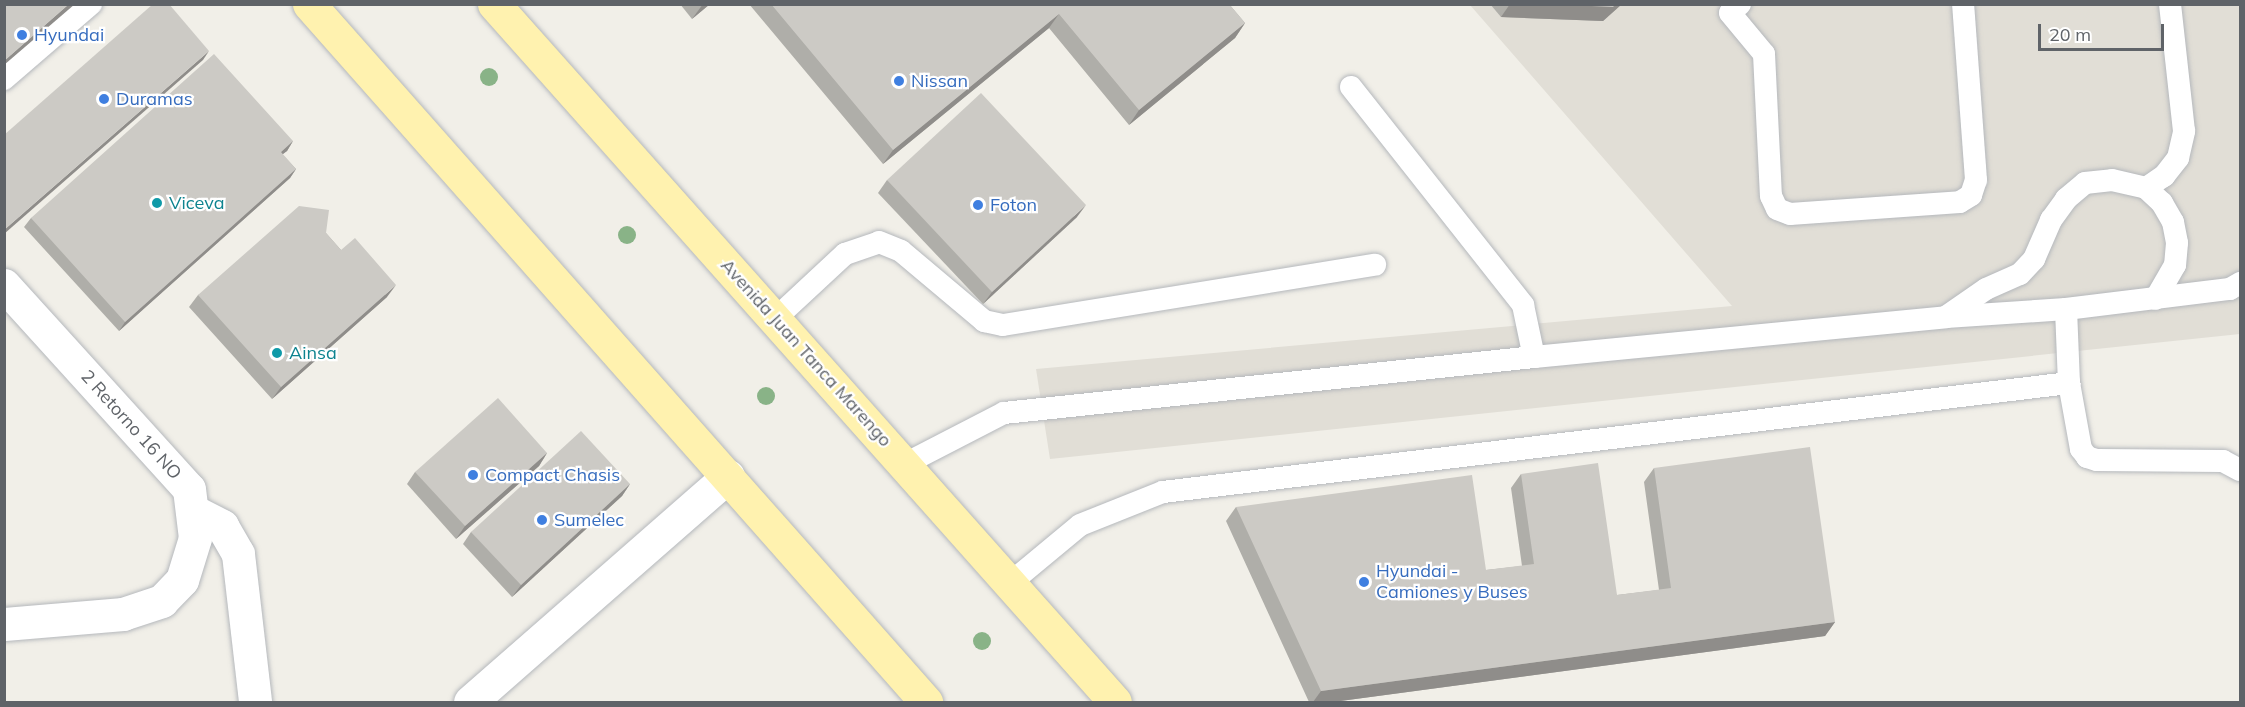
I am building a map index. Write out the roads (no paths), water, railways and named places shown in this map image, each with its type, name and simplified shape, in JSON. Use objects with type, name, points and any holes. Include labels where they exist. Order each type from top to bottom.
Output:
[{"type":"main road","points":[[309,4],[926,702]]},
{"type":"main road","name":"Avenida Juan Tanca Marengo","points":[[494,4],[1115,702]]},
{"type":"street","name":"2 Retorno 16 NO","points":[[4,285],[189,489],[195,538],[182,580],[162,601],[123,614],[4,624]]},
{"type":"street","points":[[470,702],[728,476]]},
{"type":"street","points":[[193,511],[222,526],[238,554],[255,702]]},
{"type":"lane","points":[[4,79],[92,4]]},
{"type":"lane","points":[[1740,4],[1730,13],[1764,54],[1771,196],[1778,210],[1790,214],[1960,202],[1971,195],[1976,180],[1963,4]]},
{"type":"lane","points":[[2146,188],[2164,176],[2178,158],[2184,131],[2170,4]]},
{"type":"lane","points":[[1351,87],[1523,305],[1534,357]]},
{"type":"lane","points":[[1946,317],[1986,289],[2020,274],[2034,259],[2051,220],[2066,199],[2085,183],[2112,180],[2146,188],[2162,203],[2173,222],[2177,243],[2175,265],[2155,299]]},
{"type":"lane","points":[[775,319],[846,254],[879,242],[901,251],[984,321],[1003,325],[1375,265]]},
{"type":"lane","points":[[905,464],[1004,413],[1534,357],[1946,317],[2066,309],[2230,289],[2241,283]]},
{"type":"lane","points":[[2066,309],[2069,383],[2081,450],[2087,457],[2097,460],[2223,461],[2241,470]]},
{"type":"lane","points":[[1009,584],[1080,525],[1163,492],[2069,383]]},
{"type":"place","name":"Hyundai","points":[[22,35]]},
{"type":"place","name":"Nissan","points":[[899,81]]},
{"type":"place","name":"Duramas","points":[[104,99]]},
{"type":"place","name":"Viceva","points":[[157,203]]},
{"type":"place","name":"Foton","points":[[978,205]]},
{"type":"place","name":"Ainsa","points":[[277,353]]},
{"type":"place","name":"Compact Chasis","points":[[473,475]]},
{"type":"place","name":"Sumelec","points":[[542,520]]},
{"type":"place","name":"Hyundai - Camiones y Buses","points":[[1364,582]]}]
